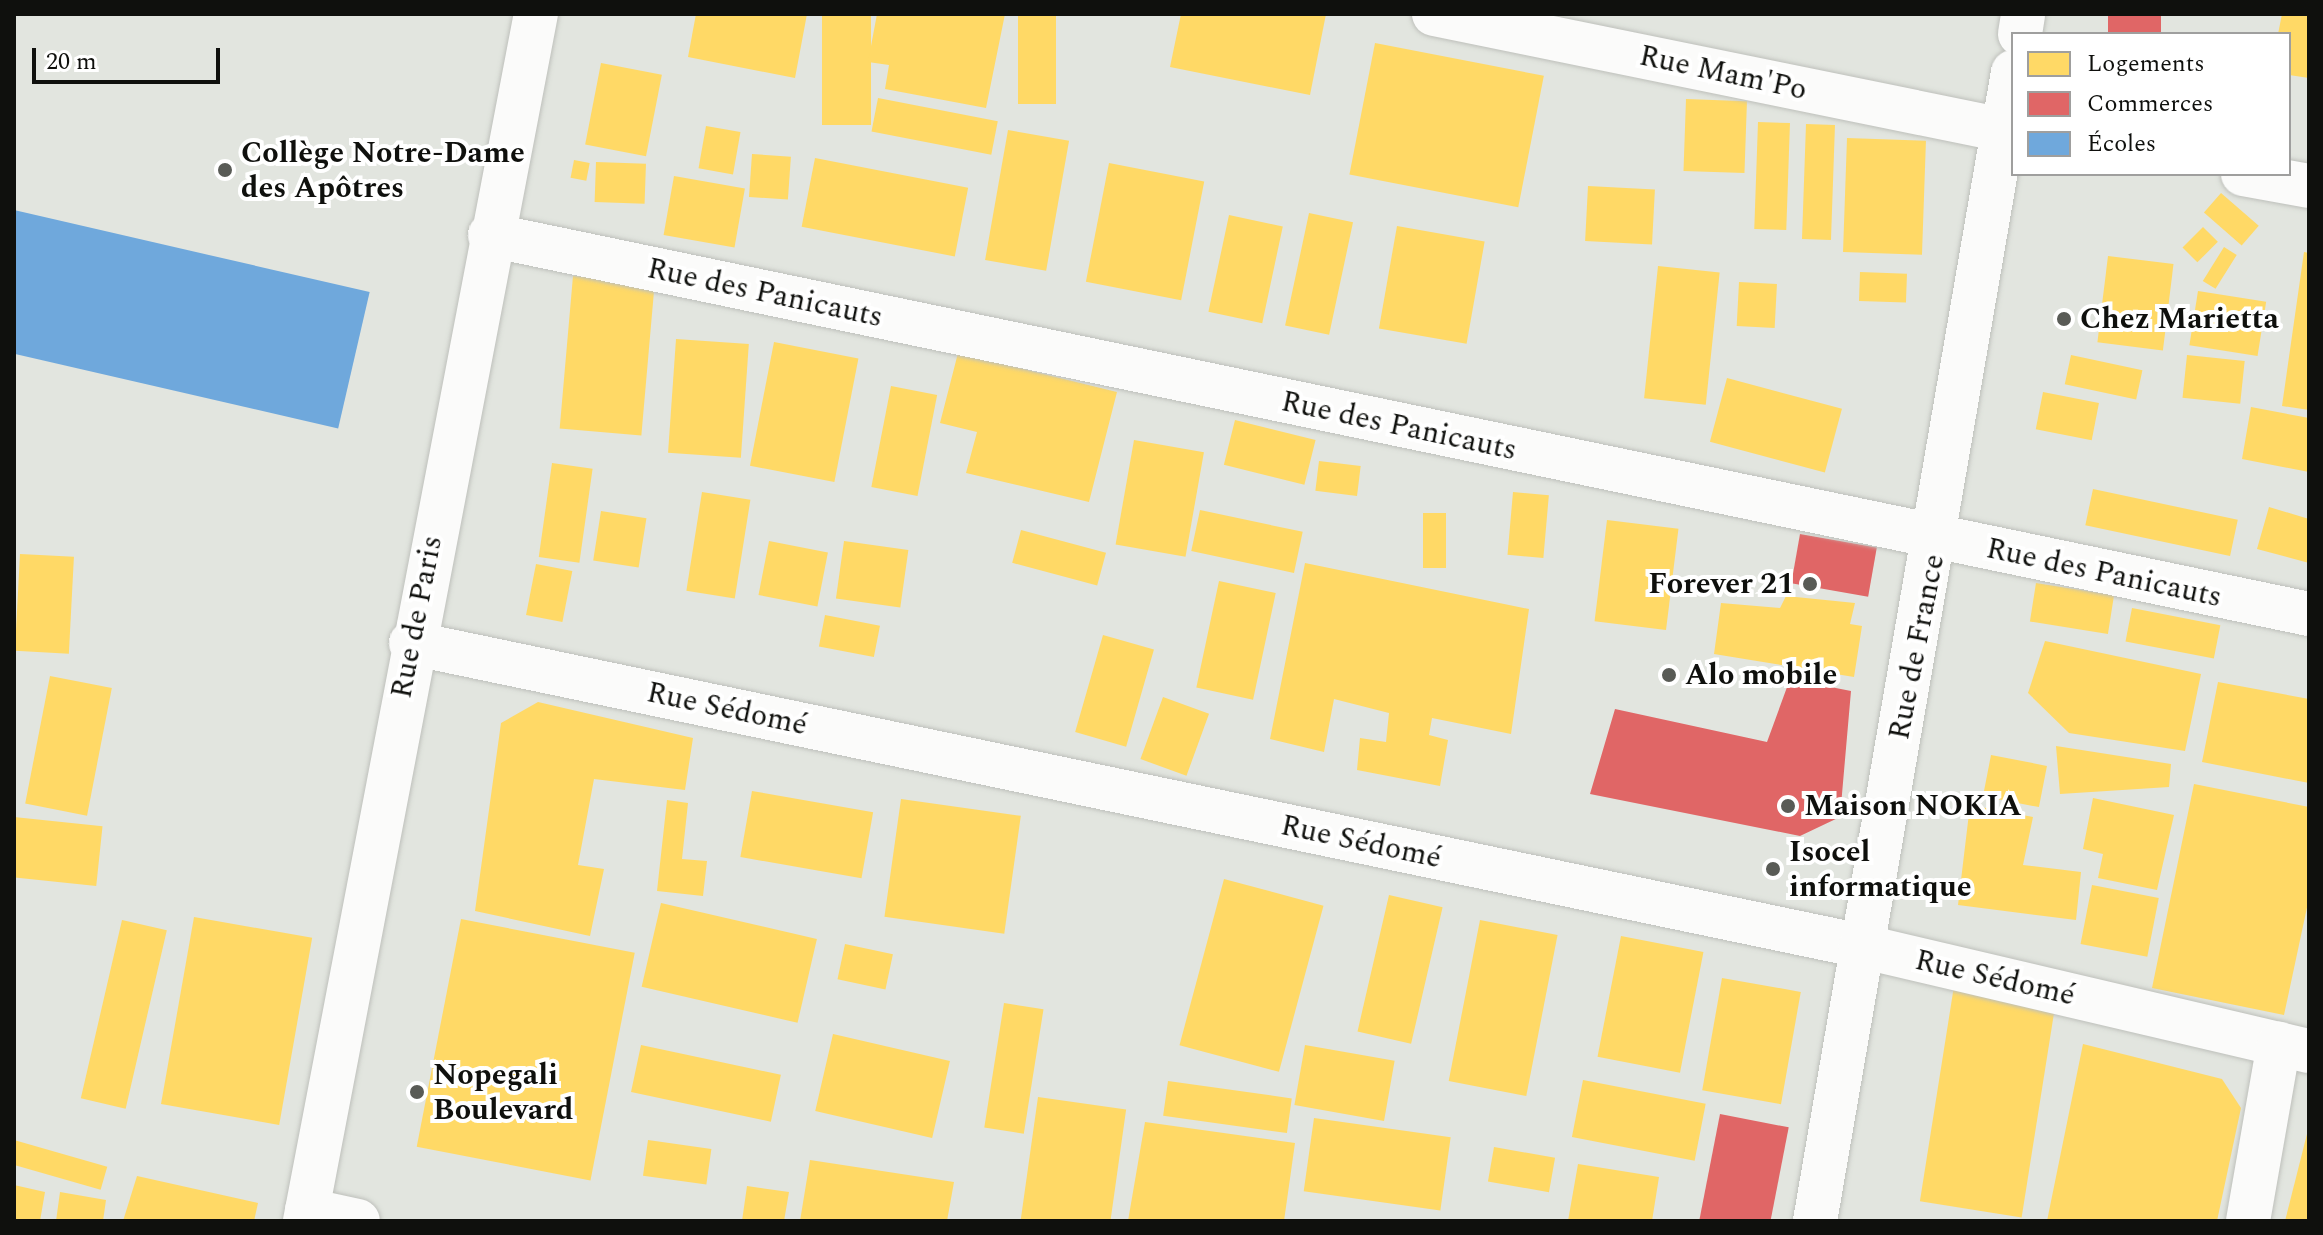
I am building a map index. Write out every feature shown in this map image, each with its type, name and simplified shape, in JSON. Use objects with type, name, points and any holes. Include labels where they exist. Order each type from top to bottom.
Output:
[{"type":"main road","name":"Rue de Paris","points":[[306,1216],[411,643],[536,14]]},
{"type":"main road","name":"Rue Mam'Po","points":[[1434,14],[2008,131]]},
{"type":"main road","name":"Rue de France","points":[[1815,1221],[1861,946],[1937,539],[2008,131],[2011,96]]},
{"type":"main road","points":[[2254,176],[2309,186]]},
{"type":"main road","name":"Rue des Panicauts","points":[[490,235],[1937,539],[2309,614]]},
{"type":"main road","name":"Rue Sédomé","points":[[411,643],[1861,946],[2294,1048]]},
{"type":"main road","points":[[2248,1221],[2294,1048]]},
{"type":"main road","points":[[306,1216],[358,1221]]},
{"type":"building: Logements","points":[[696,14],[807,14],[795,78],[688,57]]},
{"type":"building: Logements","points":[[822,14],[871,14],[871,125],[822,125]]},
{"type":"building: Logements","points":[[877,14],[1005,14],[986,108],[885,89],[889,65],[868,62]]},
{"type":"building: Logements","points":[[1018,14],[1056,14],[1056,104],[1018,104]]},
{"type":"building: Logements","points":[[1181,14],[1326,14],[1310,95],[1170,67]]},
{"type":"building: Logements","points":[[2282,14],[2309,14],[2309,78],[2291,75],[2291,32],[2278,32]]},
{"type":"building: Logements","points":[[1375,43],[1544,76],[1518,207],[1349,175]]},
{"type":"building: Logements","points":[[601,63],[662,75],[646,156],[585,144]]},
{"type":"building: Logements","points":[[878,98],[998,121],[991,155],[872,131]]},
{"type":"building: Logements","points":[[1686,99],[1747,101],[1744,173],[1683,171]]},
{"type":"building: Logements","points":[[1758,122],[1790,123],[1786,230],[1754,229]]},
{"type":"building: Logements","points":[[1806,124],[1835,125],[1831,240],[1802,239]]},
{"type":"building: Logements","points":[[706,126],[740,132],[733,174],[699,168]]},
{"type":"building: Logements","points":[[1008,130],[1069,141],[1046,271],[985,260]]},
{"type":"building: Logements","points":[[1847,138],[1926,141],[1922,255],[1843,252]]},
{"type":"building: Logements","points":[[752,154],[791,157],[788,200],[749,197]]},
{"type":"building: Logements","points":[[815,158],[968,188],[955,256],[802,227]]},
{"type":"building: Logements","points":[[574,160],[590,163],[586,181],[571,178]]},
{"type":"building: Logements","points":[[596,162],[646,164],[645,204],[595,202]]},
{"type":"building: Logements","points":[[1109,163],[1204,182],[1181,300],[1086,282]]},
{"type":"building: Logements","points":[[674,176],[745,189],[734,248],[664,235]]},
{"type":"building: Logements","points":[[1588,186],[1655,190],[1652,244],[1585,241]]},
{"type":"building: Logements","points":[[2221,193],[2259,226],[2242,245],[2204,213]]},
{"type":"building: Logements","points":[[1309,213],[1353,222],[1329,335],[1285,325]]},
{"type":"building: Logements","points":[[1229,215],[1283,226],[1262,323],[1208,312]]},
{"type":"building: Logements","points":[[1397,226],[1485,241],[1467,344],[1379,328]]},
{"type":"building: Logements","points":[[2203,227],[2218,242],[2197,262],[2182,248]]},
{"type":"building: Logements","points":[[2224,247],[2237,255],[2216,289],[2203,281]]},
{"type":"building: Logements","points":[[2304,252],[2309,253],[2309,410],[2282,406]]},
{"type":"building: Logements","points":[[2108,256],[2174,264],[2163,350],[2097,342]]},
{"type":"building: Logements","points":[[1658,266],[1720,272],[1706,405],[1644,398]]},
{"type":"building: Logements","points":[[1860,272],[1907,274],[1906,303],[1859,301]]},
{"type":"building: Logements","points":[[573,276],[655,283],[641,436],[560,428]]},
{"type":"building: Logements","points":[[1739,282],[1777,284],[1775,328],[1737,326]]},
{"type":"building: Logements","points":[[2198,291],[2266,302],[2258,356],[2189,345]]},
{"type":"building: Logements","points":[[676,339],[749,344],[741,458],[668,453]]},
{"type":"building: Logements","points":[[774,342],[858,358],[834,482],[750,466]]},
{"type":"building: Logements","points":[[958,353],[1117,392],[1089,502],[966,473],[977,432],[940,423]]},
{"type":"building: Logements","points":[[2071,355],[2142,370],[2136,400],[2065,384]]},
{"type":"building: Logements","points":[[2187,355],[2245,361],[2240,404],[2183,398]]},
{"type":"building: Logements","points":[[1727,378],[1842,409],[1825,473],[1710,442]]},
{"type":"building: Logements","points":[[891,386],[937,395],[917,496],[871,487]]},
{"type":"building: Logements","points":[[2043,392],[2099,403],[2092,440],[2036,429]]},
{"type":"building: Logements","points":[[2251,407],[2309,418],[2309,472],[2242,459]]},
{"type":"building: Logements","points":[[1235,420],[1316,440],[1304,485],[1224,465]]},
{"type":"building: Logements","points":[[1134,440],[1204,452],[1186,557],[1116,544]]},
{"type":"building: Logements","points":[[1319,461],[1361,466],[1357,496],[1315,491]]},
{"type":"building: Logements","points":[[552,463],[593,469],[579,563],[539,557]]},
{"type":"building: Logements","points":[[2093,489],[2238,520],[2230,556],[2085,525]]},
{"type":"building: Logements","points":[[702,492],[750,500],[735,598],[686,591]]},
{"type":"building: Logements","points":[[1513,492],[1549,495],[1543,558],[1508,555]]},
{"type":"building: Logements","points":[[2269,507],[2309,519],[2309,563],[2257,549]]},
{"type":"building: Logements","points":[[1200,510],[1303,532],[1294,573],[1191,551]]},
{"type":"building: Logements","points":[[601,511],[646,518],[639,568],[593,560]]},
{"type":"building: Logements","points":[[1423,513],[1446,513],[1446,568],[1423,568]]},
{"type":"building: Logements","points":[[1607,520],[1678,529],[1666,630],[1595,621]]},
{"type":"building: Logements","points":[[1021,530],[1106,553],[1097,586],[1012,563]]},
{"type":"building: Logements","points":[[769,541],[828,552],[817,606],[759,595]]},
{"type":"building: Logements","points":[[844,541],[908,550],[900,607],[836,598]]},
{"type":"building: Logements","points":[[20,554],[74,557],[69,654],[15,651]]},
{"type":"building: Logements","points":[[1305,563],[1529,609],[1511,734],[1432,718],[1429,735],[1448,740],[1440,786],[1357,770],[1360,738],[1386,742],[1389,713],[1334,699],[1324,752],[1270,739]]},
{"type":"building: Logements","points":[[536,564],[572,571],[562,622],[526,615]]},
{"type":"building: Logements","points":[[1219,581],[1276,593],[1253,700],[1196,688]]},
{"type":"building: Logements","points":[[2036,583],[2114,595],[2108,634],[2030,622]]},
{"type":"building: Logements","points":[[1786,596],[1855,603],[1850,624],[1862,626],[1854,677],[1714,654],[1721,603],[1780,608]]},
{"type":"building: Logements","points":[[2132,608],[2220,625],[2214,659],[2126,641]]},
{"type":"building: Logements","points":[[825,615],[880,626],[874,657],[819,646]]},
{"type":"building: Logements","points":[[1103,635],[1154,650],[1126,747],[1075,732]]},
{"type":"building: Logements","points":[[2045,641],[2201,674],[2185,751],[2069,733],[2028,693]]},
{"type":"building: Logements","points":[[50,676],[112,688],[87,816],[25,804]]},
{"type":"building: Logements","points":[[2218,682],[2309,699],[2309,783],[2202,762]]},
{"type":"building: Logements","points":[[1163,697],[1209,714],[1186,776],[1140,759]]},
{"type":"building: Logements","points":[[538,702],[693,738],[685,790],[594,779],[578,865],[604,869],[590,936],[475,911],[501,723]]},
{"type":"building: Logements","points":[[2056,746],[2171,764],[2169,787],[2060,794]]},
{"type":"building: Logements","points":[[1991,755],[2047,766],[2039,807],[1983,796]]},
{"type":"building: Logements","points":[[2194,784],[2309,807],[2309,898],[2284,1015],[2152,988]]},
{"type":"building: Logements","points":[[752,791],[873,812],[861,878],[740,857]]},
{"type":"building: Logements","points":[[2093,798],[2174,815],[2157,890],[2098,878],[2103,854],[2083,849]]},
{"type":"building: Logements","points":[[901,799],[1021,816],[1004,934],[884,917]]},
{"type":"building: Logements","points":[[667,800],[688,803],[682,859],[707,861],[703,896],[657,891]]},
{"type":"building: Logements","points":[[1970,805],[2033,817],[2023,865],[2081,872],[2076,920],[1958,905]]},
{"type":"building: Logements","points":[[14,817],[103,826],[96,886],[14,877]]},
{"type":"building: Logements","points":[[1224,879],[1323,906],[1279,1072],[1179,1045]]},
{"type":"building: Logements","points":[[2092,885],[2159,898],[2147,957],[2081,944]]},
{"type":"building: Logements","points":[[1389,895],[1443,907],[1411,1044],[1358,1031]]},
{"type":"building: Logements","points":[[661,903],[817,939],[798,1023],[642,987]]},
{"type":"building: Logements","points":[[194,917],[312,938],[279,1125],[161,1104]]},
{"type":"building: Logements","points":[[461,919],[635,953],[590,1181],[417,1147]]},
{"type":"building: Logements","points":[[122,920],[167,930],[126,1109],[81,1098]]},
{"type":"building: Logements","points":[[1480,920],[1558,935],[1526,1096],[1449,1081]]},
{"type":"building: Logements","points":[[1621,936],[1703,952],[1680,1073],[1598,1057]]},
{"type":"building: Logements","points":[[845,944],[893,954],[885,989],[838,979]]},
{"type":"building: Logements","points":[[1722,978],[1801,992],[1781,1104],[1702,1090]]},
{"type":"building: Logements","points":[[1954,986],[2056,1002],[2022,1217],[1920,1201]]},
{"type":"building: Logements","points":[[1004,1003],[1044,1009],[1024,1134],[984,1127]]},
{"type":"building: Logements","points":[[833,1034],[950,1061],[932,1138],[815,1111]]},
{"type":"building: Logements","points":[[2083,1044],[2222,1079],[2241,1108],[2217,1221],[2047,1221]]},
{"type":"building: Logements","points":[[641,1045],[781,1075],[771,1122],[631,1092]]},
{"type":"building: Logements","points":[[1305,1045],[1395,1061],[1384,1121],[1294,1105]]},
{"type":"building: Logements","points":[[1583,1080],[1706,1104],[1695,1161],[1572,1137]]},
{"type":"building: Logements","points":[[1168,1081],[1292,1098],[1287,1133],[1163,1116]]},
{"type":"building: Logements","points":[[1038,1097],[1126,1109],[1110,1221],[1021,1221]]},
{"type":"building: Logements","points":[[1314,1118],[1451,1137],[1440,1210],[1304,1191]]},
{"type":"building: Logements","points":[[1145,1122],[1295,1143],[1284,1221],[1128,1221]]},
{"type":"building: Logements","points":[[2308,1130],[2309,1221],[2285,1221]]},
{"type":"building: Logements","points":[[14,1140],[107,1167],[101,1190],[14,1165]]},
{"type":"building: Logements","points":[[648,1140],[711,1149],[706,1185],[643,1176]]},
{"type":"building: Logements","points":[[1494,1147],[1555,1158],[1549,1192],[1488,1181]]},
{"type":"building: Logements","points":[[810,1160],[954,1182],[947,1221],[800,1221]]},
{"type":"building: Logements","points":[[1578,1164],[1659,1177],[1652,1221],[1568,1221]]},
{"type":"building: Logements","points":[[137,1176],[258,1203],[254,1221],[123,1221]]},
{"type":"building: Logements","points":[[14,1185],[45,1192],[40,1221],[14,1221]]},
{"type":"building: Logements","points":[[747,1186],[789,1192],[784,1221],[742,1221]]},
{"type":"building: Logements","points":[[60,1192],[106,1200],[103,1221],[56,1221]]},
{"type":"building: Commerces","points":[[2108,14],[2161,14],[2161,32],[2108,32]]},
{"type":"building: Commerces","points":[[1800,534],[1877,548],[1868,597],[1791,583]]},
{"type":"building: Commerces","points":[[1790,679],[1851,691],[1840,817],[1800,836],[1590,794],[1615,709],[1767,742]]},
{"type":"building: Commerces","points":[[1720,1114],[1789,1127],[1771,1221],[1699,1221]]},
{"type":"building: Écoles","points":[[14,210],[370,292],[338,429],[14,354]]},
{"type":"place","name":"Collège Notre-Dame des Apôtres","points":[[225,170]]},
{"type":"place","name":"Chez Marietta","points":[[2064,319]]},
{"type":"place","name":"Forever 21","points":[[1810,584]]},
{"type":"place","name":"Alo mobile","points":[[1669,675]]},
{"type":"place","name":"Maison NOKIA","points":[[1788,806]]},
{"type":"place","name":"Isocel informatique","points":[[1773,869]]},
{"type":"place","name":"Nopegali Boulevard","points":[[417,1092]]}]
